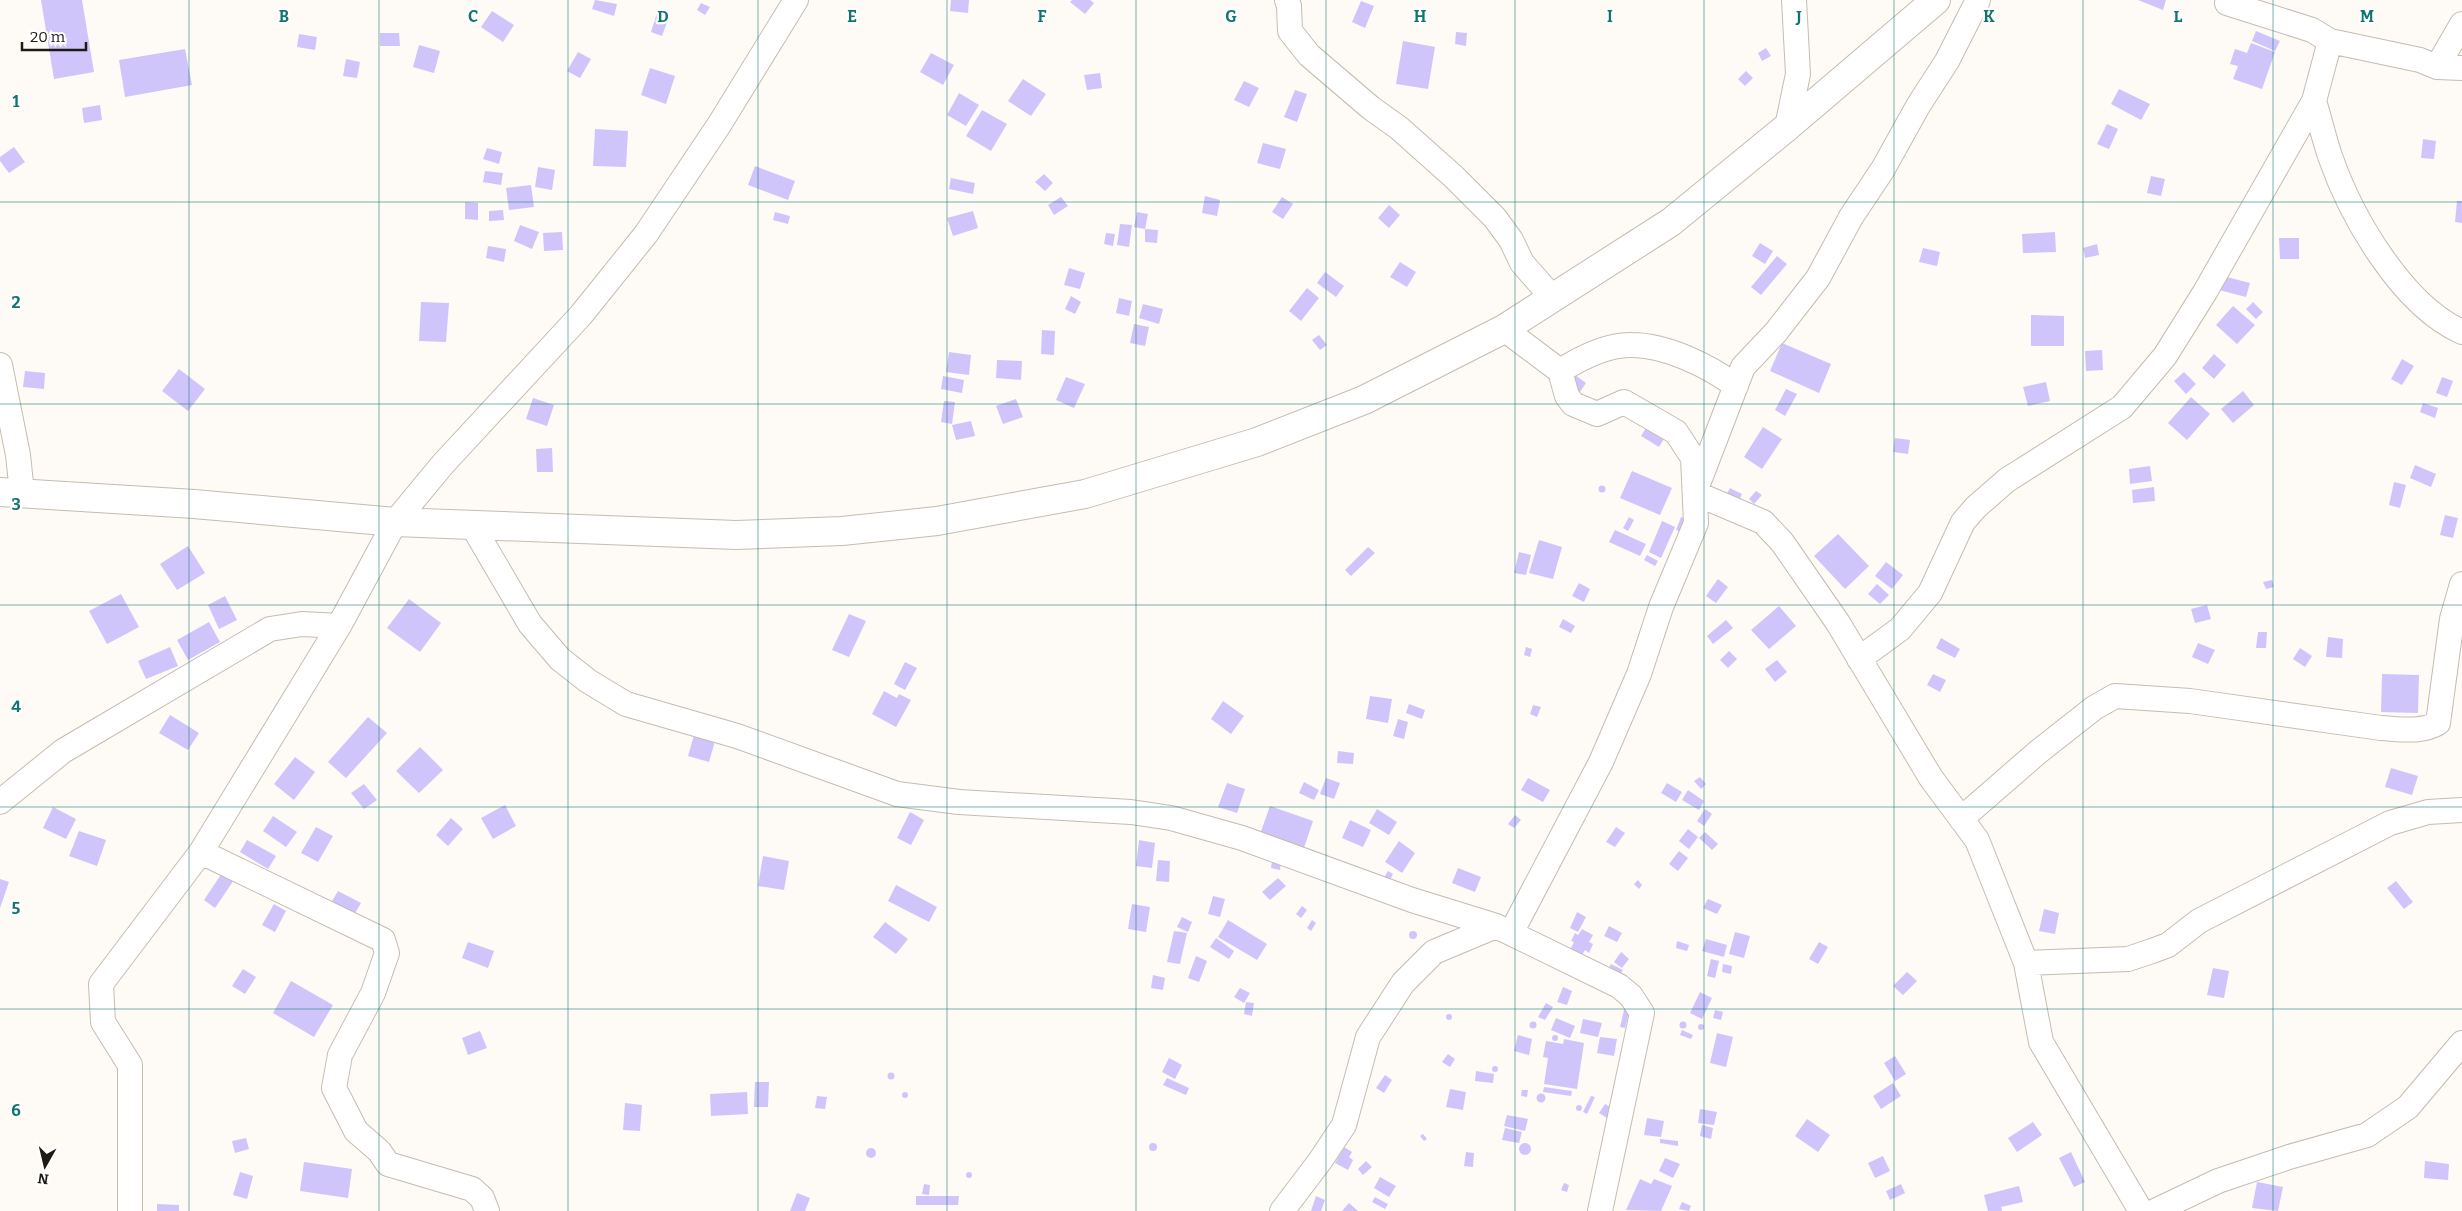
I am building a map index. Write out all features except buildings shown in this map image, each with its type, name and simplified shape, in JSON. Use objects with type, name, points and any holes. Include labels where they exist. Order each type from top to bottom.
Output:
[{"type":"highway","points":[[11,492],[395,522],[736,535],[833,531],[937,521],[1085,494],[1257,442],[1364,400],[1504,329],[1671,222],[1787,127],[1936,0]]},
{"type":"street","points":[[130,1211],[130,1065],[103,1022],[101,984],[202,852],[339,626],[395,522],[443,464],[581,315],[646,234],[719,125],[796,0]]},
{"type":"street","points":[[1287,0],[1290,31],[1309,56],[1420,146],[1454,177],[1495,218],[1511,240],[1522,263],[1552,298]]},
{"type":"street","points":[[1787,127],[1798,74],[1794,0]]},
{"type":"street","points":[[1695,493],[1742,367],[1776,332],[1818,278],[1851,216],[1883,169],[1918,106],[1947,61],[1978,0]]},
{"type":"street","points":[[2227,3],[2312,30],[2330,41],[2420,60],[2437,67],[2462,68]]},
{"type":"street","points":[[2437,67],[2462,24]]},
{"type":"street","points":[[1860,659],[1900,629],[1930,593],[1963,522],[1976,507],[2007,480],[2122,407],[2165,356],[2205,292],[2314,101],[2330,41]]},
{"type":"street","points":[[2314,101],[2330,156],[2348,201],[2393,274],[2412,297],[2438,318],[2462,332]]},
{"type":"street","points":[[1282,1211],[1320,1161],[1344,1125],[1368,1037],[1403,983],[1434,952],[1504,930],[1601,762],[1639,674],[1664,598],[1696,524],[1693,458],[1676,432],[1624,402],[1598,414],[1573,404],[1568,396],[1560,372],[1504,329]]},
{"type":"street","points":[[1560,372],[1573,363],[1606,350],[1633,345],[1679,355],[1718,372],[1736,386]]},
{"type":"street","points":[[0,366],[18,455],[11,492]]},
{"type":"street","points":[[1695,493],[1763,522],[1782,542],[1838,623],[1931,778],[1976,840],[2026,963],[2041,1042],[2141,1211]]},
{"type":"street","points":[[472,525],[530,624],[560,659],[588,681],[626,704],[737,736],[897,794],[959,802],[1132,812],[1171,818],[1242,838],[1412,900],[1504,930],[1620,986],[1631,996],[1642,1013],[1600,1211]]},
{"type":"street","points":[[1961,819],[2038,752],[2094,708],[2115,696],[2190,701],[2381,728],[2412,730],[2430,728],[2438,723],[2440,716],[2450,636],[2462,584]]},
{"type":"street","points":[[0,802],[63,751],[270,629],[302,624],[339,626]]},
{"type":"street","points":[[2026,963],[2128,959],[2152,952],[2168,945],[2199,921],[2390,823],[2428,812],[2462,810]]},
{"type":"street","points":[[202,852],[383,940],[386,953],[373,993],[340,1055],[334,1088],[356,1131],[380,1151],[388,1164],[472,1189],[482,1198],[487,1211]]},
{"type":"street","points":[[2156,1211],[2218,1181],[2289,1157],[2367,1135],[2408,1107],[2462,1043]]}]
